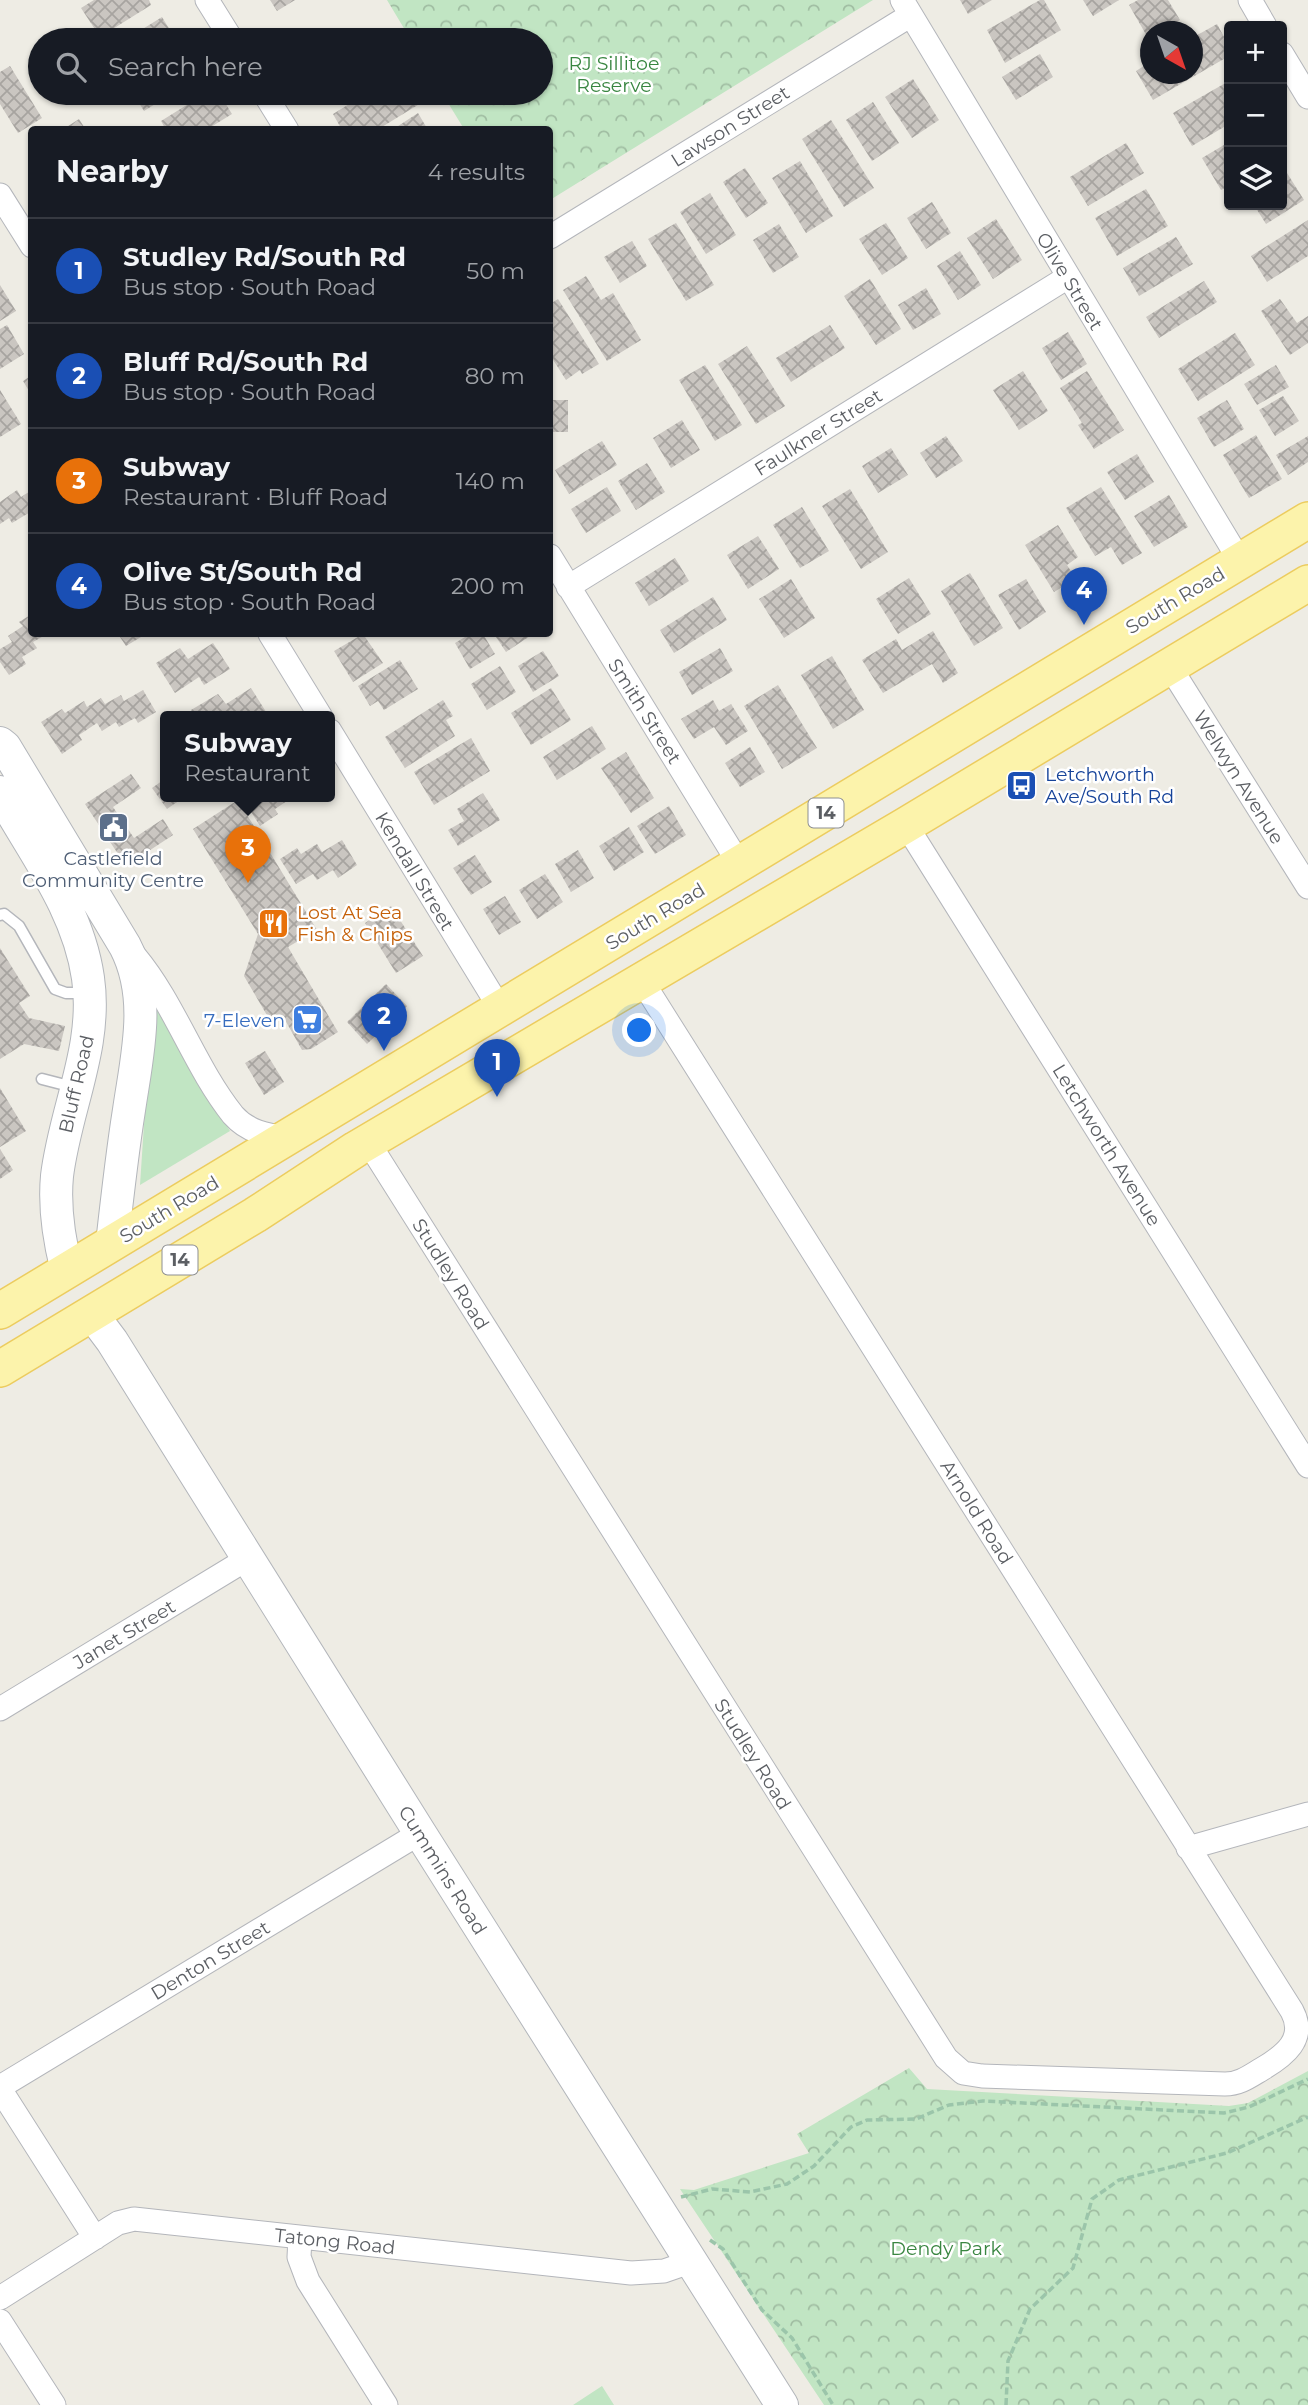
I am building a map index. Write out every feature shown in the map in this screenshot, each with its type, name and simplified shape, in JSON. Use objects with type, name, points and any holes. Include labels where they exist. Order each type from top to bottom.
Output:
[{"type":"main road","name":"South Road","points":[[0,1311],[1308,520]]},
{"type":"main road","points":[[1240,561],[1266,609]]},
{"type":"main road","name":"14","points":[[0,1369],[101,1317],[368,1142],[906,825],[1308,583]]},
{"type":"main road","name":"Bluff Road","points":[[0,743],[5,747],[19,820],[120,937],[135,968],[141,1014],[138,1061],[129,1107],[112,1244]]},
{"type":"main road","name":"Bluff Road","points":[[0,792],[19,820],[73,919],[86,970],[89,1025],[78,1088],[62,1147],[56,1191],[60,1237],[67,1270]]},
{"type":"main road","points":[[501,1010],[524,1051]]},
{"type":"main road","points":[[237,1169],[262,1210]]},
{"type":"main road","points":[[101,1317],[112,1244]]},
{"type":"main road","points":[[67,1270],[76,1291],[101,1317]]},
{"type":"main road","name":"Cummins Road","points":[[101,1317],[247,1559],[782,2405]]},
{"type":"street","points":[[207,0],[224,28]]},
{"type":"street","points":[[1250,0],[1262,21]]},
{"type":"street","name":"Lawson Street","points":[[553,235],[906,7]]},
{"type":"street","name":"Olive Street","points":[[906,7],[1240,561]]},
{"type":"street","points":[[1287,62],[1308,97]]},
{"type":"street","points":[[271,105],[285,126]]},
{"type":"street","points":[[0,195],[28,240]]},
{"type":"street","name":"Faulkner Street","points":[[568,587],[1068,277]]},
{"type":"street","name":"Smith Street","points":[[553,561],[740,865]]},
{"type":"street","points":[[272,637],[317,711]]},
{"type":"street","name":"Welwyn Avenue","points":[[1170,667],[1308,887]]},
{"type":"street","name":"Kendall Street","points":[[335,739],[501,1010]]},
{"type":"street","name":"Letchworth Avenue","points":[[906,825],[1308,1465]]},
{"type":"street","name":"Bluff Road","points":[[120,937],[153,979],[174,1013],[188,1044],[236,1117],[246,1127],[259,1133],[288,1138]]},
{"type":"street","name":"Arnold Road","points":[[642,981],[1293,2011],[1298,2024],[1291,2047]]},
{"type":"street","name":"Studley Road","points":[[368,1142],[946,2059],[958,2070],[971,2075],[1231,2084],[1242,2081],[1280,2058],[1291,2047]]},
{"type":"street","name":"Janet Street","points":[[0,1709],[247,1559]]},
{"type":"street","points":[[1188,1848],[1308,1814]]},
{"type":"street","name":"Denton Street","points":[[0,2088],[420,1833]]},
{"type":"street","points":[[0,2088],[95,2238]]},
{"type":"street","name":"Tatong Road","points":[[0,2298],[127,2219],[631,2273],[664,2271],[690,2262]]},
{"type":"street","points":[[300,2238],[299,2257],[308,2281],[386,2405]]},
{"type":"street","points":[[0,2321],[54,2405]]},
{"type":"lane","points":[[0,915],[4,914],[19,926],[55,989],[66,993],[89,993]]},
{"type":"lane","points":[[42,1079],[78,1088]]},
{"type":"path","points":[[654,2204],[712,2189],[750,2192],[787,2184],[814,2166],[851,2127],[867,2120],[916,2119],[949,2105],[983,2101],[1224,2113],[1249,2107],[1308,2079]]},
{"type":"path","points":[[1006,2405],[1008,2361],[1030,2309],[1073,2268],[1092,2199],[1119,2180],[1227,2153],[1308,2117]]},
{"type":"path","points":[[704,2230],[711,2241],[723,2249],[762,2310],[792,2339],[833,2405]]},
{"type":"green space","name":"RJ Sillitoe Reserve","points":[[387,0],[873,0],[553,198],[553,126],[462,126],[449,105],[553,105],[553,28],[404,28]]},
{"type":"green space","points":[[152,1003],[168,1019],[174,1041],[230,1131],[140,1185]]},
{"type":"green space","name":"Dendy Park","points":[[909,2068],[927,2089],[1229,2106],[1248,2103],[1308,2071],[1308,2405],[824,2405],[680,2189],[694,2190],[809,2153],[797,2134]]},
{"type":"green space","points":[[602,2386],[614,2405],[573,2405]]},
{"type":"building","points":[[94,0],[149,0],[151,5],[114,28],[94,28],[81,8]]},
{"type":"building","points":[[270,0],[295,0],[277,11]]},
{"type":"building","points":[[960,0],[992,0],[968,14]]},
{"type":"building","points":[[1044,0],[1061,30],[1005,63],[987,30]]},
{"type":"building","points":[[1083,0],[1119,0],[1093,16]]},
{"type":"building","points":[[1138,0],[1168,0],[1180,20],[1140,21],[1140,24],[1129,5]]},
{"type":"building","points":[[162,17],[169,28],[144,28]]},
{"type":"building","points":[[1217,24],[1224,37],[1224,59],[1203,71],[1203,32]]},
{"type":"building","points":[[1040,54],[1053,77],[1016,100],[1002,77]]},
{"type":"building","points":[[10,66],[28,95],[28,105],[34,105],[42,118],[18,133],[0,104],[0,72]]},
{"type":"building","points":[[913,79],[939,120],[912,138],[885,97]]},
{"type":"building","points":[[1144,84],[1181,84],[1153,100]]},
{"type":"building","points":[[1224,84],[1224,127],[1192,146],[1173,113]]},
{"type":"building","points":[[873,102],[899,143],[872,161],[846,120]]},
{"type":"building","points":[[140,105],[154,105],[144,111]]},
{"type":"building","points":[[187,105],[226,105],[232,114],[212,126],[164,126],[161,121]]},
{"type":"building","points":[[348,105],[418,105],[384,126],[340,126],[333,114]]},
{"type":"building","points":[[418,113],[426,126],[398,126]]},
{"type":"building","points":[[79,119],[83,126],[68,126]]},
{"type":"building","points":[[831,120],[874,188],[844,207],[802,139]]},
{"type":"building","points":[[1126,143],[1144,173],[1088,206],[1070,177]]},
{"type":"building","points":[[1224,145],[1224,188],[1221,190],[1202,158]]},
{"type":"building","points":[[800,161],[833,216],[806,233],[772,178]]},
{"type":"building","points":[[745,168],[768,203],[746,218],[723,182]]},
{"type":"building","points":[[1287,173],[1304,200],[1266,224],[1257,210],[1287,210]]},
{"type":"building","points":[[1146,189],[1168,226],[1117,256],[1095,218]]},
{"type":"building","points":[[710,193],[736,235],[706,254],[680,212]]},
{"type":"building","points":[[932,202],[951,233],[926,249],[907,218]]},
{"type":"building","points":[[996,219],[1022,260],[993,279],[967,238]]},
{"type":"building","points":[[1308,220],[1308,256],[1267,282],[1251,256]]},
{"type":"building","points":[[676,223],[714,285],[686,301],[648,239]]},
{"type":"building","points":[[886,223],[908,258],[882,275],[859,239]]},
{"type":"building","points":[[779,224],[799,257],[773,273],[753,240]]},
{"type":"building","points":[[1176,237],[1193,264],[1139,296],[1123,268]]},
{"type":"building","points":[[632,241],[647,266],[620,283],[604,257]]},
{"type":"building","points":[[960,251],[981,285],[958,300],[937,266]]},
{"type":"building","points":[[586,276],[601,300],[613,293],[641,340],[607,361],[563,290]]},
{"type":"building","points":[[870,279],[901,329],[876,345],[844,296]]},
{"type":"building","points":[[1204,281],[1217,302],[1159,338],[1146,317]]},
{"type":"building","points":[[0,285],[16,311],[0,321]]},
{"type":"building","points":[[926,288],[941,314],[913,330],[898,305]]},
{"type":"building","points":[[558,299],[599,364],[582,374],[580,370],[566,380],[553,360],[553,302]]},
{"type":"building","points":[[1280,299],[1297,323],[1308,316],[1308,343],[1290,355],[1261,311]]},
{"type":"building","points":[[7,325],[24,354],[0,369],[0,329]]},
{"type":"building","points":[[830,325],[845,348],[791,382],[776,358]]},
{"type":"building","points":[[1068,332],[1087,364],[1061,380],[1042,348]]},
{"type":"building","points":[[1235,333],[1255,365],[1198,401],[1178,369]]},
{"type":"building","points":[[747,346],[785,406],[756,424],[718,364]]},
{"type":"building","points":[[705,365],[742,425],[715,441],[679,380]]},
{"type":"building","points":[[1276,365],[1289,387],[1257,405],[1244,384]]},
{"type":"building","points":[[1023,371],[1048,411],[1019,430],[993,390]]},
{"type":"building","points":[[1087,371],[1124,430],[1094,449],[1078,425],[1082,423],[1060,388]]},
{"type":"building","points":[[0,390],[21,424],[0,437]]},
{"type":"building","points":[[1283,396],[1299,421],[1275,436],[1259,410]]},
{"type":"building","points":[[553,400],[568,400],[568,432],[553,432]]},
{"type":"building","points":[[1227,400],[1244,429],[1214,447],[1197,418]]},
{"type":"building","points":[[682,420],[700,450],[671,468],[653,438]]},
{"type":"building","points":[[1256,435],[1282,479],[1249,498],[1223,455]]},
{"type":"building","points":[[946,436],[963,461],[936,478],[920,453]]},
{"type":"building","points":[[1308,436],[1308,462],[1288,475],[1276,455]]},
{"type":"building","points":[[602,441],[617,465],[569,494],[555,470]]},
{"type":"building","points":[[891,448],[908,475],[878,493],[862,466]]},
{"type":"building","points":[[1137,454],[1154,482],[1125,500],[1107,472]]},
{"type":"building","points":[[647,463],[665,492],[636,510],[618,481]]},
{"type":"building","points":[[607,487],[621,511],[586,533],[571,509]]},
{"type":"building","points":[[1101,487],[1142,553],[1122,565],[1111,547],[1095,556],[1066,508]]},
{"type":"building","points":[[850,489],[888,552],[861,569],[822,506]]},
{"type":"building","points":[[17,490],[21,497],[28,493],[28,513],[12,523],[9,518],[0,524],[0,502]]},
{"type":"building","points":[[1169,495],[1188,527],[1154,547],[1134,516]]},
{"type":"building","points":[[802,507],[829,551],[800,568],[773,525]]},
{"type":"building","points":[[1058,525],[1078,557],[1067,565],[1076,579],[1054,592],[1025,545]]},
{"type":"building","points":[[758,536],[779,569],[748,589],[727,555]]},
{"type":"building","points":[[675,558],[689,581],[649,606],[635,583]]},
{"type":"building","points":[[970,573],[1003,628],[974,646],[941,591]]},
{"type":"building","points":[[909,578],[931,614],[898,634],[876,599]]},
{"type":"building","points":[[791,579],[815,618],[784,638],[759,599]]},
{"type":"building","points":[[1026,579],[1046,612],[1019,630],[998,595]]},
{"type":"building","points":[[713,597],[727,620],[674,653],[660,630]]},
{"type":"building","points":[[28,616],[28,637],[42,637],[33,642],[37,648],[22,657],[26,664],[9,675],[0,662],[0,649],[12,642],[8,636],[23,626],[19,622]]},
{"type":"building","points":[[933,631],[958,673],[943,683],[932,664],[883,693],[862,660],[896,639],[902,650]]},
{"type":"building","points":[[120,637],[141,637],[126,646]]},
{"type":"building","points":[[358,637],[365,637],[383,663],[353,682],[334,651]]},
{"type":"building","points":[[465,637],[485,637],[495,654],[470,669],[455,643]]},
{"type":"building","points":[[496,637],[528,637],[506,652]]},
{"type":"building","points":[[213,643],[230,669],[204,685],[199,677],[175,693],[156,663],[180,648],[188,659]]},
{"type":"building","points":[[720,648],[733,671],[692,695],[679,672]]},
{"type":"building","points":[[543,651],[559,676],[533,692],[518,666]]},
{"type":"building","points":[[832,656],[864,710],[833,729],[801,675]]},
{"type":"building","points":[[400,660],[418,689],[384,710],[378,701],[370,706],[358,686]]},
{"type":"building","points":[[500,666],[516,692],[487,710],[471,684]]},
{"type":"building","points":[[778,685],[817,748],[782,769],[744,706]]},
{"type":"building","points":[[251,688],[265,711],[191,710],[218,694],[226,704]]},
{"type":"building","points":[[551,688],[571,720],[531,745],[511,713]]},
{"type":"building","points":[[143,690],[156,712],[138,723],[135,718],[119,727],[116,722],[102,731],[97,723],[79,735],[82,740],[62,754],[41,722],[62,709],[65,713],[84,701],[87,707],[101,698],[105,704],[121,695],[124,701]]},
{"type":"building","points":[[443,700],[453,716],[446,720],[455,736],[405,768],[385,737]]},
{"type":"building","points":[[713,700],[719,711],[731,704],[748,731],[726,745],[714,727],[694,739],[681,719]]},
{"type":"building","points":[[592,726],[606,749],[557,780],[543,757]]},
{"type":"building","points":[[471,738],[490,771],[434,805],[414,772]]},
{"type":"building","points":[[750,747],[765,772],[740,787],[725,763]]},
{"type":"building","points":[[626,752],[654,798],[631,813],[601,768]]},
{"type":"building","name":"Castlefield Community Centre","points":[[131,774],[141,788],[113,807],[134,838],[163,819],[173,835],[126,866],[85,804]]},
{"type":"building","points":[[160,782],[160,799],[152,788]]},
{"type":"building","points":[[483,793],[500,820],[458,846],[448,830],[464,821],[457,809]]},
{"type":"building","points":[[162,802],[177,802],[167,809]]},
{"type":"building","points":[[235,802],[239,802],[317,930],[288,947],[338,1032],[311,1049],[302,1050],[285,1020],[268,1017],[244,976],[258,934],[193,829]]},
{"type":"building","points":[[286,802],[275,809],[278,814],[260,826],[246,804]]},
{"type":"building","points":[[669,806],[686,835],[655,854],[637,826]]},
{"type":"building","points":[[629,827],[644,852],[614,871],[599,846]]},
{"type":"building","points":[[342,840],[357,865],[338,878],[333,870],[317,880],[313,874],[296,884],[280,859],[297,848],[301,854],[317,844],[322,852]]},
{"type":"building","points":[[578,850],[594,878],[571,892],[555,864]]},
{"type":"building","points":[[475,855],[492,882],[471,895],[453,868]]},
{"type":"building","points":[[545,874],[563,902],[537,919],[519,890]]},
{"type":"building","points":[[505,896],[521,922],[499,935],[483,909]]},
{"type":"building","points":[[391,906],[423,956],[396,973],[365,923]]},
{"type":"building","points":[[0,948],[30,996],[19,1003],[29,1018],[65,1026],[59,1051],[24,1044],[0,1059]]},
{"type":"building","points":[[386,984],[407,1006],[367,1044],[347,1022]]},
{"type":"building","points":[[265,1051],[284,1082],[264,1095],[245,1063]]},
{"type":"building","points":[[0,1088],[26,1131],[0,1147]]},
{"type":"building","points":[[0,1149],[13,1170],[0,1179]]},
{"type":"place","name":"Olive St/South Rd","points":[[1084,625]]},
{"type":"place","name":"Letchworth Ave/South Rd","points":[[1022,785]]},
{"type":"place","name":"Castlefield Community Centre","points":[[113,827]]},
{"type":"place","name":"Subway","points":[[248,883]]},
{"type":"place","name":"Lost At Sea Fish & Chips","points":[[274,923]]},
{"type":"place","name":"7-Eleven","points":[[308,1020]]},
{"type":"place","name":"Bluff Rd/South Rd","points":[[384,1051]]},
{"type":"place","name":"Studley Rd/South Rd","points":[[497,1097]]}]
